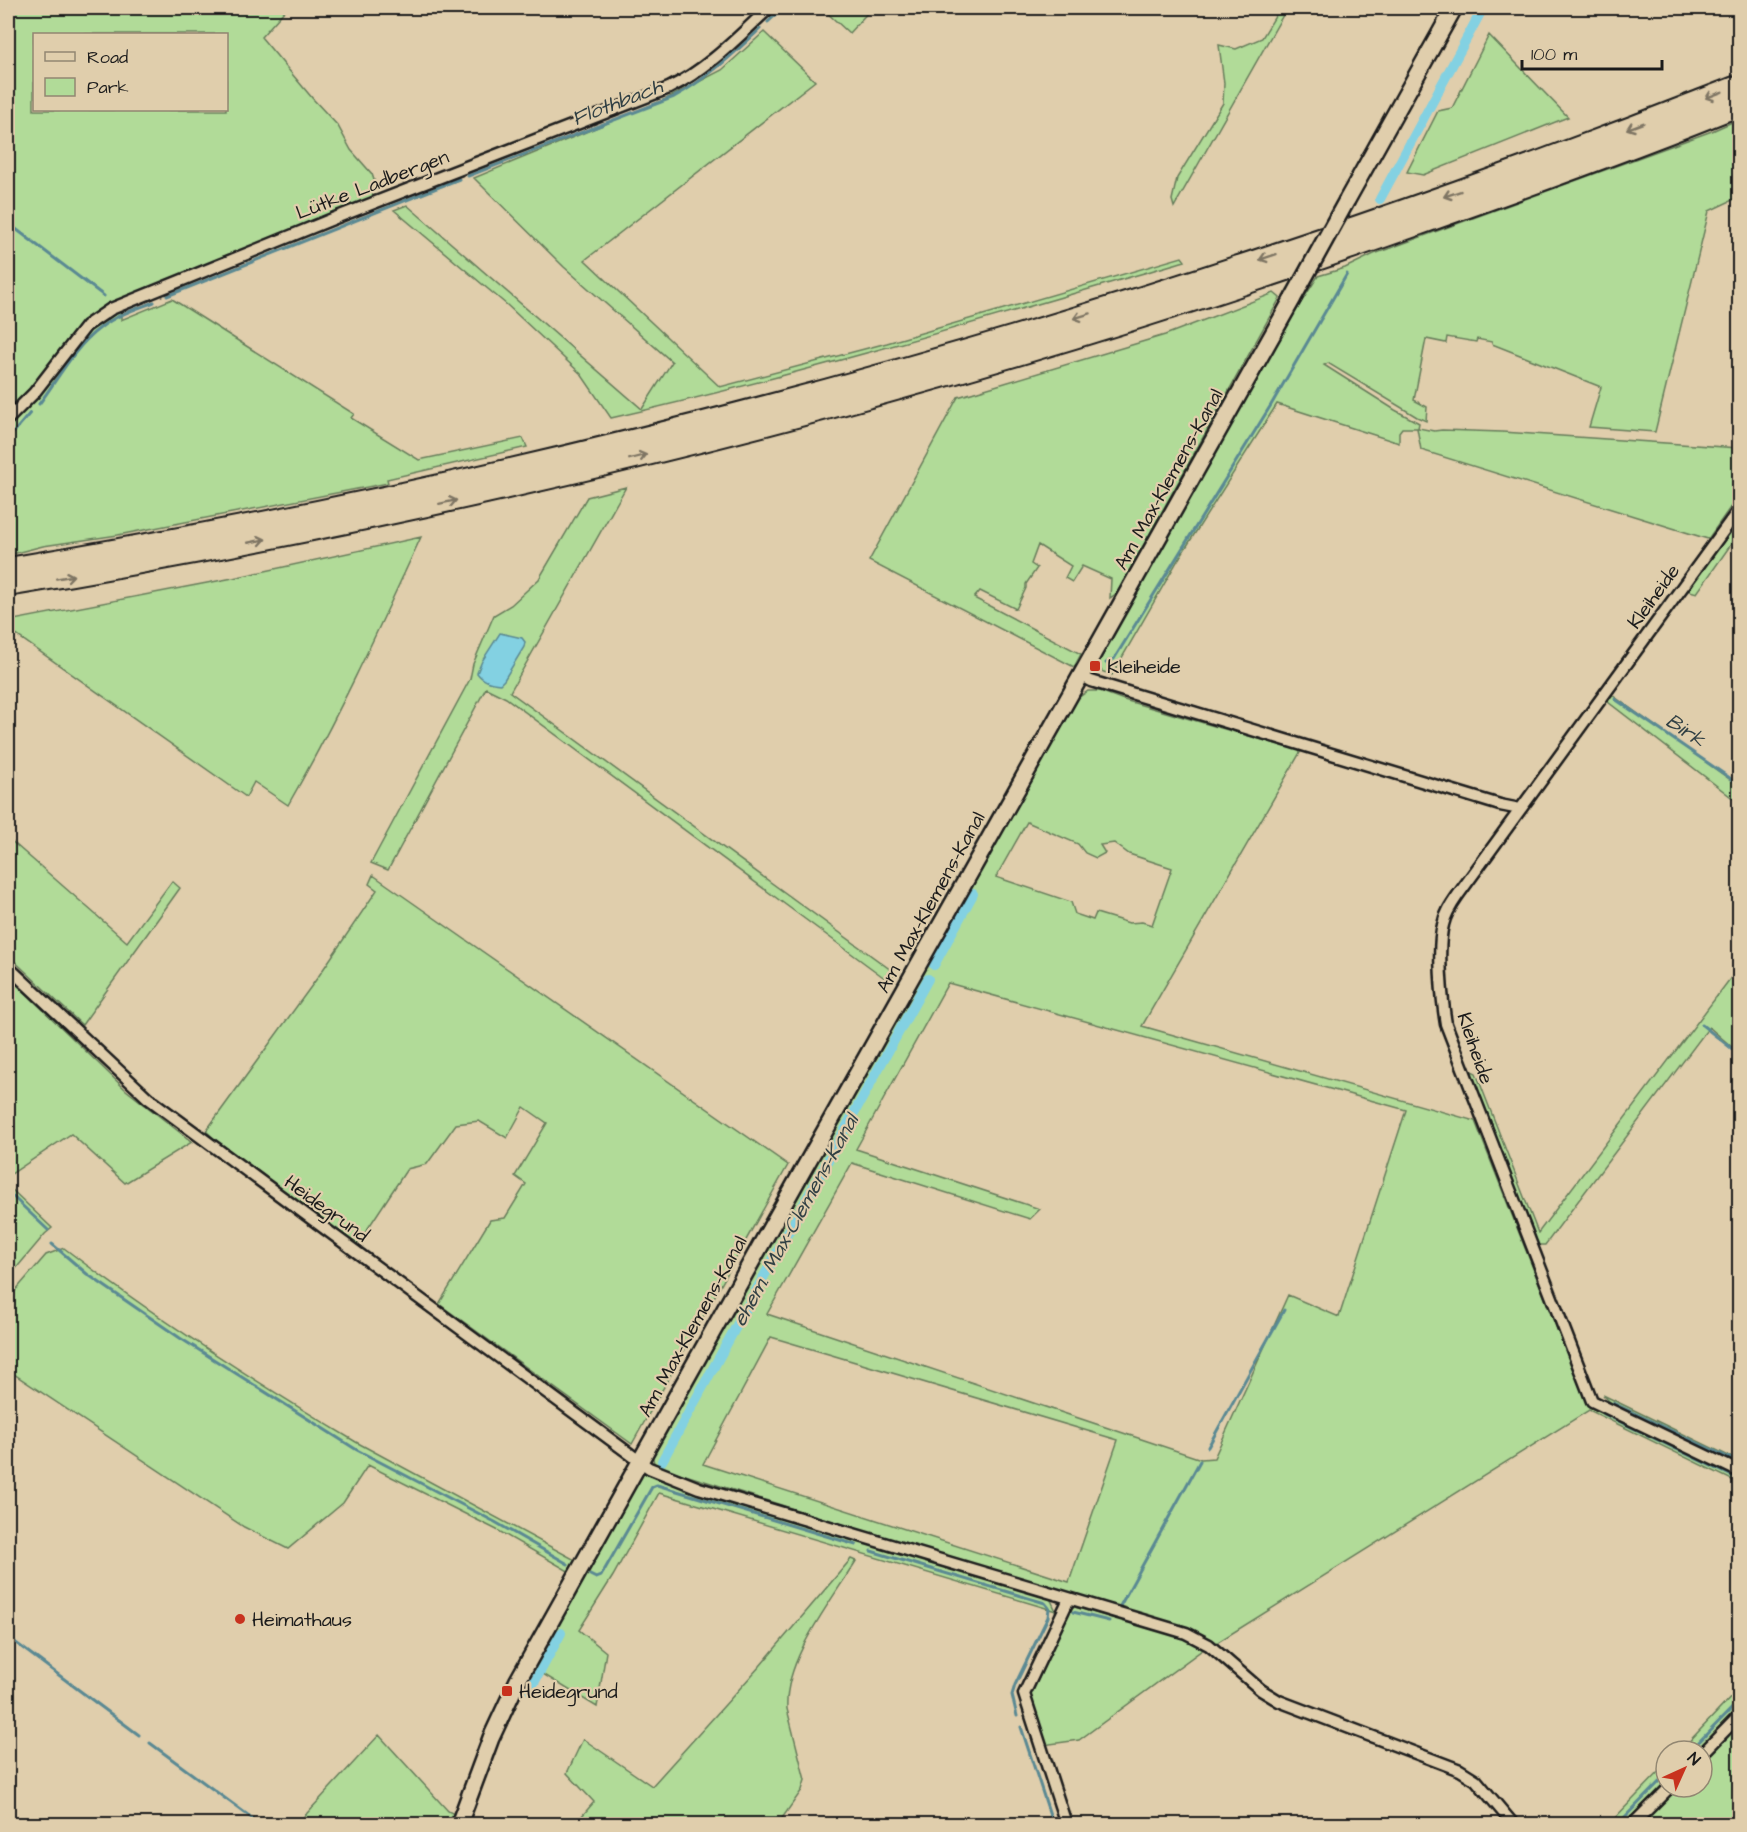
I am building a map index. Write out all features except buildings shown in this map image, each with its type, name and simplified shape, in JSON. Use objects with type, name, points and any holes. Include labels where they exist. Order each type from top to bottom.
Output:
[{"type":"highway","points":[[8,568],[199,534],[421,489],[640,438],[915,366],[1131,302],[1315,242],[1515,171],[1740,85]]},
{"type":"highway","points":[[8,586],[232,546],[462,498],[701,442],[938,378],[1161,311],[1337,254],[1533,184],[1740,105]]},
{"type":"main road","name":"Am Max-Klemens-Kanal","points":[[459,1824],[506,1704],[639,1462],[1082,676],[1454,8]]},
{"type":"street","name":"Lütke Ladbergen","points":[[8,419],[34,393],[82,331],[96,318],[111,309],[335,218],[669,88],[687,79],[711,62],[769,8]]},
{"type":"street","name":"Kleiheide","points":[[1740,508],[1458,895],[1445,917],[1441,943],[1446,1024],[1592,1401],[1740,1472]]},
{"type":"street","points":[[1082,676],[1091,681],[1331,754],[1520,809]]},
{"type":"street","name":"Heidegrund","points":[[8,967],[148,1098],[639,1462],[658,1473],[699,1488],[1186,1633],[1209,1645],[1261,1690],[1279,1701],[1460,1770],[1476,1780],[1513,1824]]},
{"type":"street","points":[[1066,1824],[1024,1694],[1069,1599]]},
{"type":"street","points":[[1714,1742],[1740,1715]]},
{"type":"street","points":[[1633,1824],[1658,1799]]},
{"type":"green space","points":[[8,8],[287,8],[261,37],[338,126],[351,150],[372,174],[376,186],[372,196],[112,304],[8,414]]},
{"type":"green space","points":[[816,8],[872,8],[849,33],[825,11],[822,13]]},
{"type":"green space","points":[[1280,8],[1287,8],[1174,207],[1172,200],[1177,178],[1223,103],[1224,83],[1219,45],[1236,49],[1262,38]]},
{"type":"green space","points":[[764,32],[815,81],[585,260],[720,387],[887,343],[1182,257],[1185,261],[827,364],[611,418],[581,374],[507,305],[394,210],[407,205],[642,409],[672,362],[564,267],[474,178],[666,99],[722,70]]},
{"type":"green space","points":[[1489,35],[1568,117],[1423,175],[1407,172],[1438,111],[1452,108]]},
{"type":"green space","points":[[1739,119],[1739,197],[1709,211],[1655,432],[1589,427],[1601,387],[1492,344],[1492,342],[1447,337],[1446,343],[1426,339],[1414,400],[1427,407],[1426,421],[1328,363],[1324,365],[1419,423],[1418,428],[1434,431],[1502,432],[1739,448],[1739,495],[1708,539],[1421,450],[1417,428],[1402,428],[1399,432],[1399,443],[1277,404],[1178,560],[1112,675],[1101,671],[1098,662],[1288,323],[1318,276],[1345,268],[1374,254],[1712,131]]},
{"type":"green space","points":[[1274,293],[1280,298],[1117,593],[1110,598],[1111,579],[1082,566],[1072,582],[1065,578],[1071,566],[1038,545],[1031,564],[1037,568],[1026,584],[1016,609],[980,591],[974,598],[1081,654],[1074,667],[869,561],[958,397],[1165,335]]},
{"type":"green space","points":[[172,299],[354,414],[351,418],[419,460],[523,438],[527,447],[387,479],[388,483],[118,535],[43,546],[8,555],[8,423],[86,331],[121,307],[121,320]]},
{"type":"green space","points":[[626,487],[510,692],[895,973],[890,982],[506,698],[486,688],[388,870],[371,863],[470,679],[473,664],[494,615],[511,605],[539,579],[587,497]]},
{"type":"green space","points":[[1739,516],[1739,533],[1697,593],[1686,590]]},
{"type":"green space","points":[[421,537],[341,706],[288,805],[254,782],[246,797],[8,629],[8,621],[233,578]]},
{"type":"green space","points":[[1088,691],[1100,691],[1301,751],[1142,1026],[1475,1121],[1585,1400],[1739,1476],[1740,1484],[1589,1410],[1205,1648],[1079,1740],[1043,1745],[1031,1695],[1072,1606],[1116,1619],[1122,1608],[1113,1609],[663,1468],[654,1463],[652,1454],[949,923],[1078,698]],"holes":[[[1027,822],[1078,844],[1085,853],[1096,858],[1105,853],[1100,845],[1114,843],[1129,854],[1172,868],[1152,925],[1142,922],[1129,923],[1096,913],[1093,920],[1075,914],[1071,902],[996,877]],[[948,983],[1406,1110],[1339,1317],[1288,1295],[1214,1458],[1201,1459],[767,1314],[852,1163],[1030,1219],[1040,1209],[856,1149]],[[771,1337],[1118,1440],[1069,1582],[703,1464]]]},
{"type":"green space","points":[[1612,695],[1739,786],[1739,803],[1608,702]]},
{"type":"green space","points":[[8,838],[127,942],[172,881],[180,888],[82,1025],[8,955]]},
{"type":"green space","points":[[373,875],[788,1165],[632,1444],[439,1304],[490,1220],[505,1218],[526,1184],[515,1176],[547,1123],[524,1107],[507,1138],[479,1121],[456,1124],[427,1164],[407,1169],[357,1245],[206,1131],[318,977],[377,890],[369,884]]},
{"type":"green space","points":[[1739,967],[1739,1053],[1709,1027],[1545,1245],[1538,1245],[1468,1069],[1476,1073],[1538,1233]]},
{"type":"green space","points":[[8,976],[126,1090],[192,1142],[125,1183],[71,1134],[8,1176]]},
{"type":"green space","points":[[8,1186],[52,1228],[8,1278]]},
{"type":"green space","points":[[64,1248],[171,1325],[356,1442],[577,1561],[570,1572],[497,1530],[368,1465],[343,1503],[288,1549],[244,1527],[8,1370],[8,1299],[46,1255]]},
{"type":"green space","points":[[1603,1395],[1739,1461],[1739,1465],[1610,1402]]},
{"type":"green space","points":[[644,1473],[657,1479],[1042,1594],[1050,1598],[1056,1611],[659,1493],[613,1576],[579,1630],[606,1652],[597,1707],[533,1668],[638,1476]]},
{"type":"green space","points":[[851,1559],[856,1561],[811,1632],[793,1671],[788,1690],[787,1709],[805,1780],[802,1790],[778,1824],[575,1824],[594,1802],[567,1773],[583,1739],[652,1786],[760,1666]]},
{"type":"green space","points":[[1739,1689],[1739,1706],[1707,1739],[1691,1739]]},
{"type":"green space","points":[[1739,1724],[1739,1824],[1641,1824],[1666,1799],[1714,1799],[1714,1750]]},
{"type":"green space","points":[[379,1735],[448,1811],[456,1815],[452,1824],[297,1824]]},
{"type":"green space","points":[[1654,1777],[1654,1793],[1624,1824],[1609,1824]]},
{"type":"water","points":[[500,633],[522,638],[525,642],[500,684],[487,681],[477,673]]},
{"type":"waterway","name":"Flothbach","points":[[768,22],[783,8]]},
{"type":"waterway","name":"ehem. Max-Clemens-Kanal","points":[[1380,199],[1483,8]]},
{"type":"waterway","name":"Flothbach","points":[[468,176],[674,97],[708,74],[760,29]]},
{"type":"waterway","name":"Flothbach","points":[[167,296],[459,179]]},
{"type":"waterway","points":[[8,223],[104,296]]},
{"type":"waterway","points":[[1106,663],[1114,659],[1271,405],[1347,274]]},
{"type":"waterway","name":"Flothbach","points":[[39,404],[82,344],[100,328],[113,319],[154,302]]},
{"type":"waterway","name":"Flothbach","points":[[8,439],[30,413]]},
{"type":"waterway","name":"Birk","points":[[1615,699],[1740,785]]},
{"type":"waterway","name":"ehem. Max-Clemens-Kanal","points":[[934,965],[973,894]]},
{"type":"waterway","name":"ehem. Max-Clemens-Kanal","points":[[662,1461],[928,979]]},
{"type":"waterway","points":[[1702,1025],[1740,1055]]},
{"type":"waterway","points":[[8,1192],[48,1230]]},
{"type":"waterway","points":[[52,1244],[87,1274],[180,1338],[357,1450],[495,1522],[568,1564]]},
{"type":"waterway","points":[[1208,1447],[1284,1310]]},
{"type":"waterway","points":[[1613,1403],[1740,1463]]},
{"type":"waterway","points":[[1604,1414],[1740,1480]]},
{"type":"waterway","points":[[1120,1606],[1200,1461]]},
{"type":"waterway","points":[[590,1575],[596,1578],[601,1576],[652,1487],[657,1485],[856,1545]]},
{"type":"waterway","points":[[871,1551],[1045,1603],[1049,1608],[1048,1617],[1012,1695],[1017,1716]]},
{"type":"waterway","points":[[1073,1612],[1109,1621]]},
{"type":"waterway","name":"ehem. Max-Clemens-Kanal","points":[[530,1690],[561,1633]]},
{"type":"waterway","points":[[8,1637],[139,1735]]},
{"type":"waterway","points":[[1702,1739],[1740,1700]]},
{"type":"waterway","points":[[1021,1727],[1053,1824]]},
{"type":"waterway","points":[[150,1743],[260,1824]]},
{"type":"waterway","points":[[1618,1824],[1654,1787]]},
{"type":"place","name":"Kleiheide","points":[[1095,666]]},
{"type":"place","name":"Heimathaus","points":[[240,1619]]},
{"type":"place","name":"Heidegrund","points":[[507,1691]]}]
